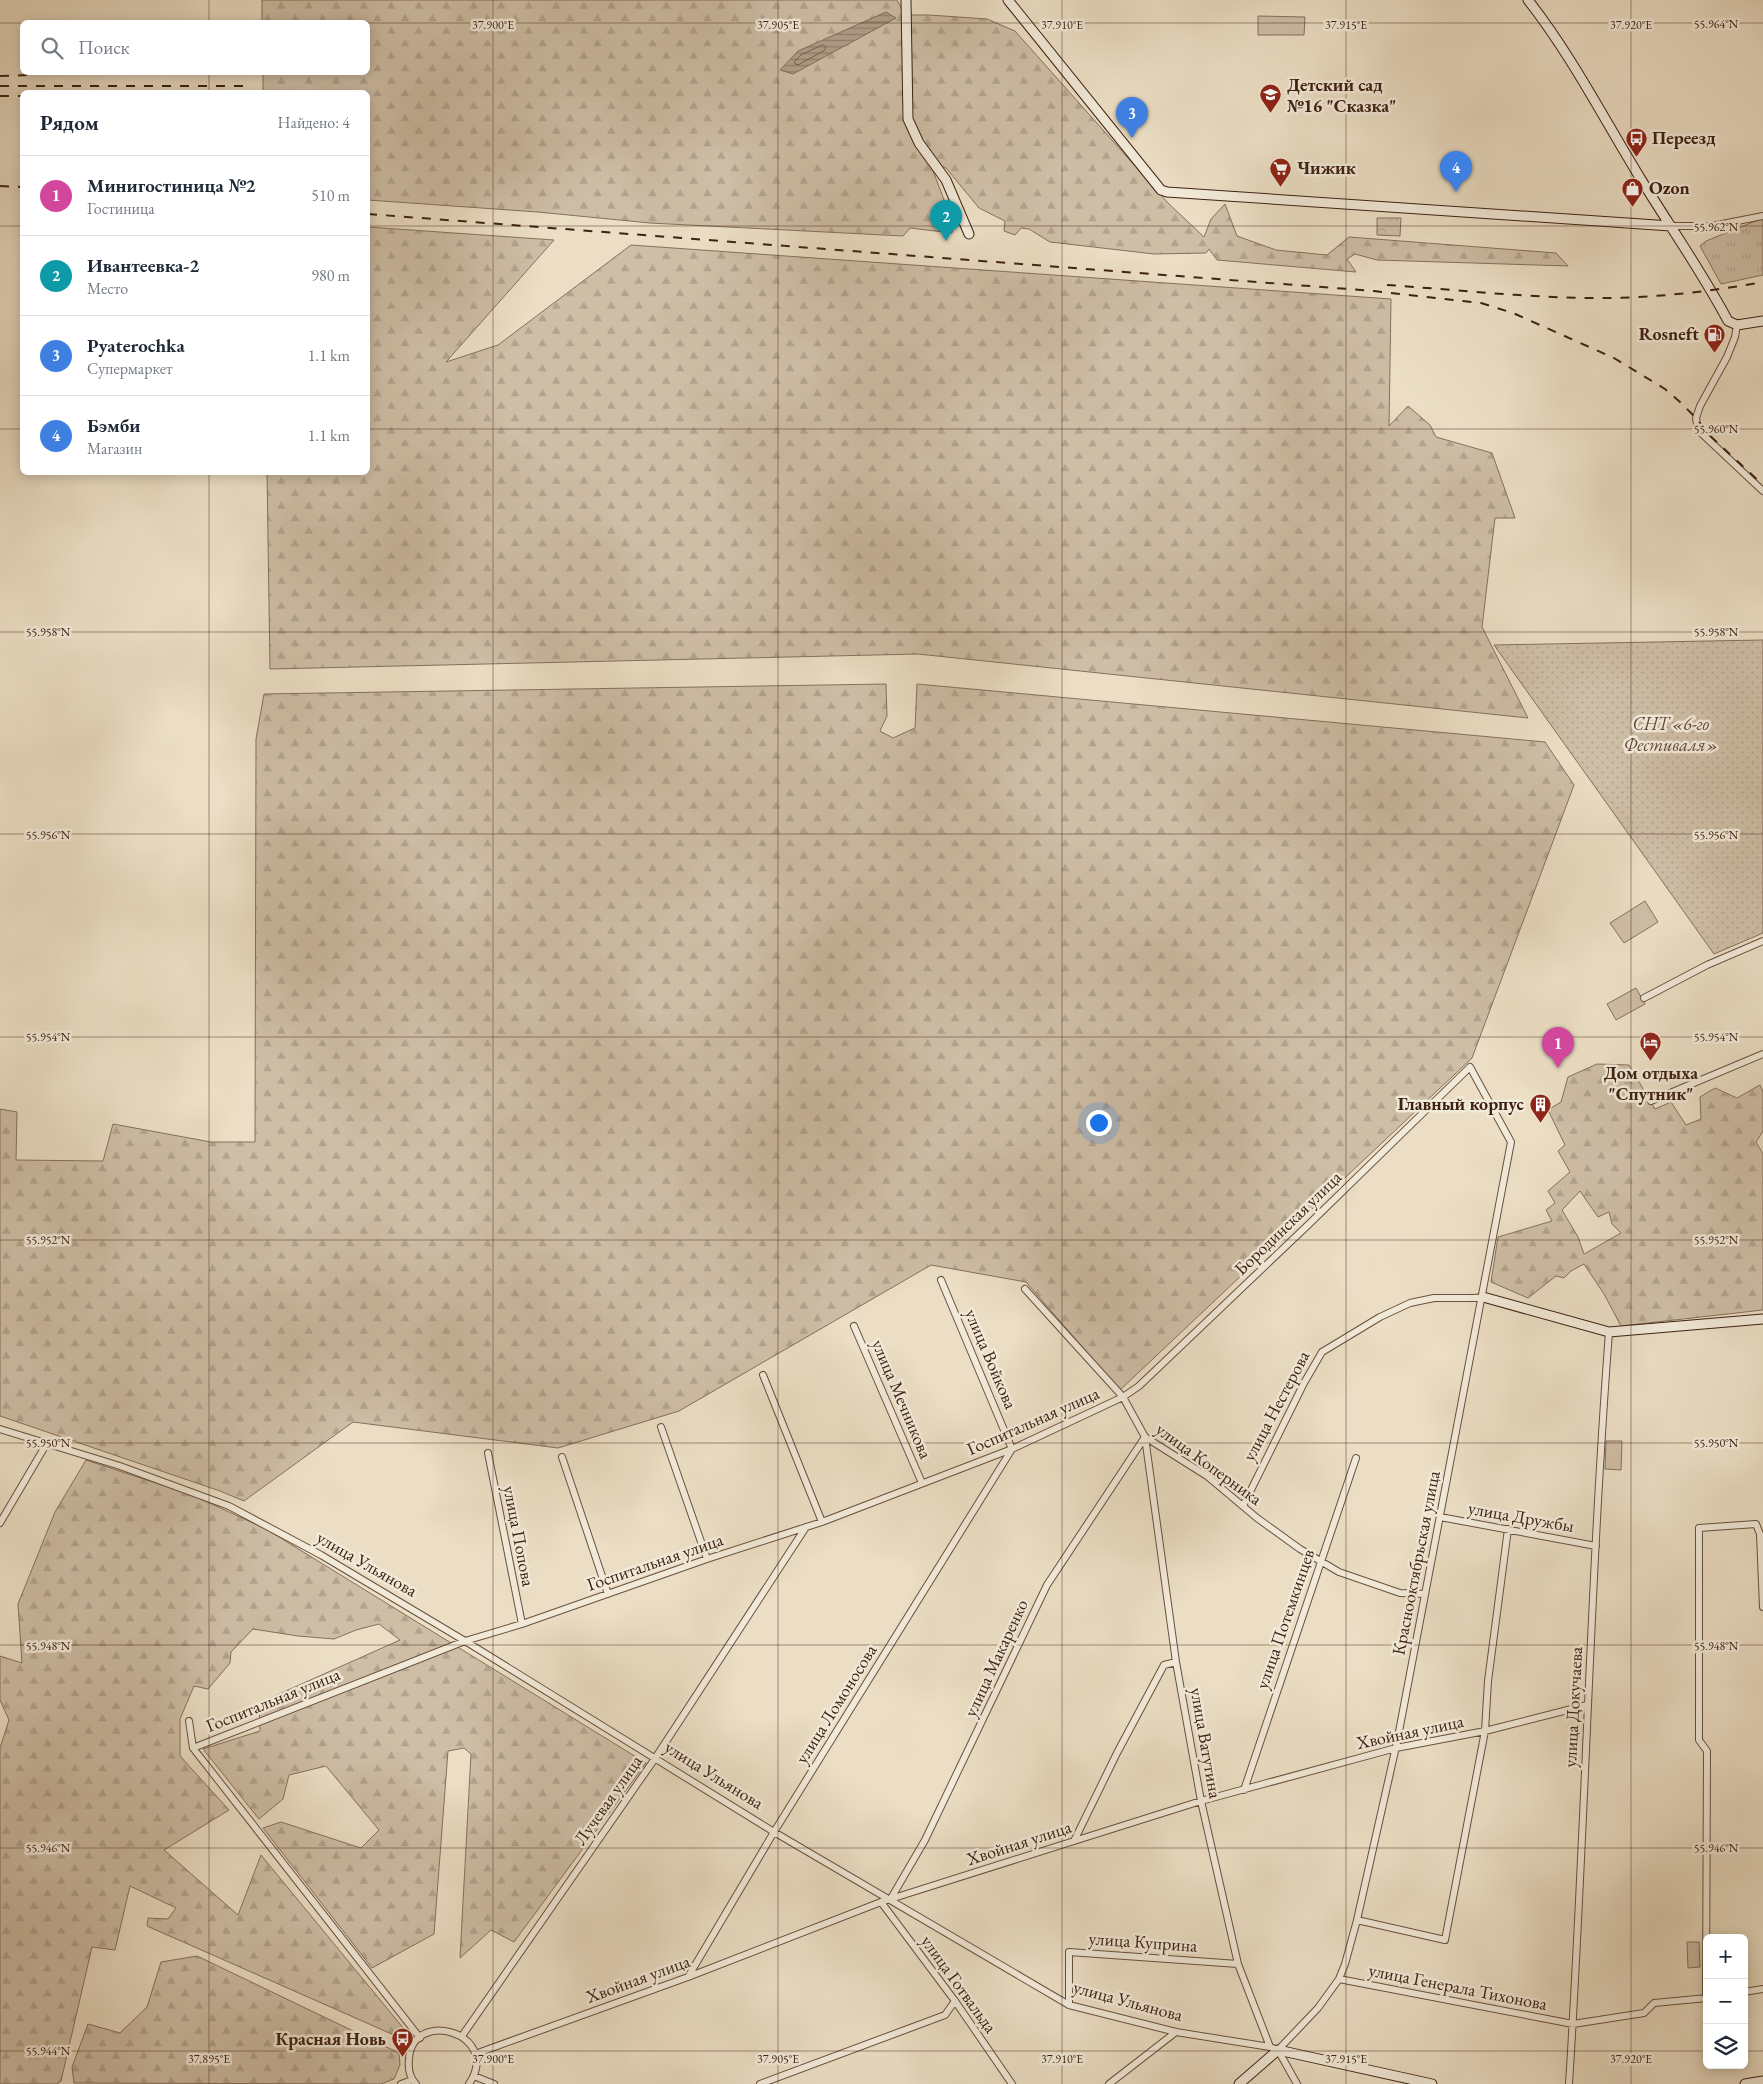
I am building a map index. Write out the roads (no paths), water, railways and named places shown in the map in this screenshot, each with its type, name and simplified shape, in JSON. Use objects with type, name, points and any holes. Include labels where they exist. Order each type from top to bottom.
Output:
[{"type":"street","points":[[906,0],[908,119],[920,143],[946,180],[969,234]]},
{"type":"street","points":[[1008,0],[1161,190],[1172,194],[1671,226],[1712,226],[1763,216]]},
{"type":"street","points":[[1528,0],[1582,81],[1710,288],[1728,321],[1737,325],[1763,321]]},
{"type":"street","points":[[1737,325],[1735,338],[1727,357],[1700,406],[1696,418],[1698,430],[1709,442],[1763,491]]},
{"type":"street","points":[[1644,998],[1706,965],[1763,941]]},
{"type":"street","points":[[1651,1101],[1763,1054]]},
{"type":"street","name":"Краснооктябрьская улица","points":[[1274,2049],[1318,2008],[1339,1979],[1357,1920],[1396,1748],[1511,1142],[1470,1067]]},
{"type":"street","name":"Бородинская улица","points":[[1123,1397],[1139,1386],[1295,1238],[1470,1067]]},
{"type":"street","name":"улица Войкова","points":[[941,1280],[1012,1449]]},
{"type":"street","name":"улица Коперника","points":[[1025,1288],[1123,1397],[1145,1438],[1207,1476],[1300,1549],[1339,1572],[1400,1594],[1425,1594]]},
{"type":"street","name":"улица Нестерова","points":[[1243,1506],[1304,1383],[1322,1352],[1380,1317],[1410,1303],[1434,1298],[1483,1297],[1609,1332]]},
{"type":"street","points":[[1609,1332],[1763,1319]]},
{"type":"street","name":"улица Мечникова","points":[[854,1326],[922,1483]]},
{"type":"street","name":"улица Докучаева","points":[[1569,2084],[1580,1890],[1587,1705],[1609,1332]]},
{"type":"street","points":[[763,1375],[822,1522]]},
{"type":"street","name":"Госпитальная улица","points":[[193,1748],[465,1641],[522,1624],[707,1559],[822,1522],[1012,1449],[1123,1397]]},
{"type":"street","points":[[661,1427],[707,1559]]},
{"type":"street","name":"улица Ульянова","points":[[0,1429],[120,1466],[229,1506],[321,1555],[465,1641],[774,1832],[1069,2005],[1176,2032],[1274,2049],[1432,2084]]},
{"type":"street","name":"улица Ватутина","points":[[1145,1438],[1176,1662],[1201,1801],[1238,1964],[1274,2049],[1297,2084]]},
{"type":"street","name":"улица Макаренко","points":[[890,1900],[925,1840],[1047,1585],[1145,1438]]},
{"type":"street","points":[[0,1523],[47,1444]]},
{"type":"street","name":"улица Ломоносова","points":[[688,1977],[774,1832],[1012,1449]]},
{"type":"street","name":"улица Попова","points":[[488,1453],[522,1624]]},
{"type":"street","points":[[562,1456],[608,1594]]},
{"type":"street","name":"улица Потемкинцев","points":[[1244,1790],[1356,1458]]},
{"type":"street","name":"улица Дружбы","points":[[1440,1517],[1596,1546]]},
{"type":"street","points":[[1706,1979],[1707,1751],[1699,1740],[1699,1528],[1756,1524],[1760,1534],[1763,1607]]},
{"type":"street","name":"Лучевая улица","points":[[462,2036],[656,1758],[806,1527]]},
{"type":"street","points":[[1357,1920],[1445,1940],[1485,1731],[1488,1681],[1508,1530]]},
{"type":"street","points":[[1074,1841],[1117,1753],[1164,1665],[1176,1662]]},
{"type":"street","name":"Хвойная улица","points":[[475,2054],[688,1977],[881,1902],[1201,1801],[1396,1748],[1485,1731],[1587,1705]]},
{"type":"street","points":[[189,1721],[193,1748],[420,2038]]},
{"type":"street","name":"улица Готвальда","points":[[881,1902],[955,2001],[1012,2084]]},
{"type":"street","name":"улица Куприна","points":[[1069,2005],[1070,1952],[1238,1964]]},
{"type":"street","name":"улица Генерала Тихонова","points":[[1339,1979],[1573,2024],[1644,2013],[1654,2003],[1703,1998]]},
{"type":"street","points":[[1748,1991],[1763,1989]]},
{"type":"street","points":[[760,2084],[945,2015],[955,2001]]},
{"type":"street","points":[[401,2084],[414,2082],[408,2069],[409,2054],[420,2038],[426,2034],[443,2029],[462,2036],[470,2043],[475,2054],[476,2064],[474,2076],[469,2084]]},
{"type":"street","points":[[1109,2084],[1176,2032]]},
{"type":"street","points":[[1239,2084],[1274,2049]]},
{"type":"street","points":[[474,2076],[494,2084]]},
{"type":"street","points":[[1745,2084],[1763,2081]]},
{"type":"water","points":[[886,12],[896,18],[793,74],[780,70],[798,51]]},
{"type":"railway","points":[[0,76],[30,75]]},
{"type":"railway","points":[[0,86],[249,86]]},
{"type":"railway","points":[[0,96],[20,96]]},
{"type":"railway","points":[[0,186],[20,187]]},
{"type":"railway","points":[[370,214],[1374,291],[1481,303],[1513,313],[1614,358],[1665,389],[1696,418],[1707,433],[1763,485]]},
{"type":"railway","points":[[1387,285],[1527,296],[1612,298],[1688,293],[1763,282]]},
{"type":"place","name":"Детский сад №16 \"Сказка\"","points":[[1271,114]]},
{"type":"place","name":"Pyaterochka","points":[[1132,138]]},
{"type":"place","name":"Переезд","points":[[1636,157]]},
{"type":"place","name":"Чижик","points":[[1281,187]]},
{"type":"place","name":"Бэмби","points":[[1456,192]]},
{"type":"place","name":"Ozon","points":[[1633,207]]},
{"type":"place","name":"Ивантеевка-2","points":[[946,241]]},
{"type":"place","name":"Rosneft","points":[[1715,353]]},
{"type":"place","name":"Дом отдыха \"Спутник\"","points":[[1651,1062]]},
{"type":"place","name":"Минигостиница №2","points":[[1558,1068]]},
{"type":"place","name":"Главный корпус","points":[[1540,1123]]},
{"type":"place","name":"Красная Новь","points":[[402,2058]]},
{"type":"park label","name":"СНТ «6-го Фестиваля»","points":[[1671,734]]}]
